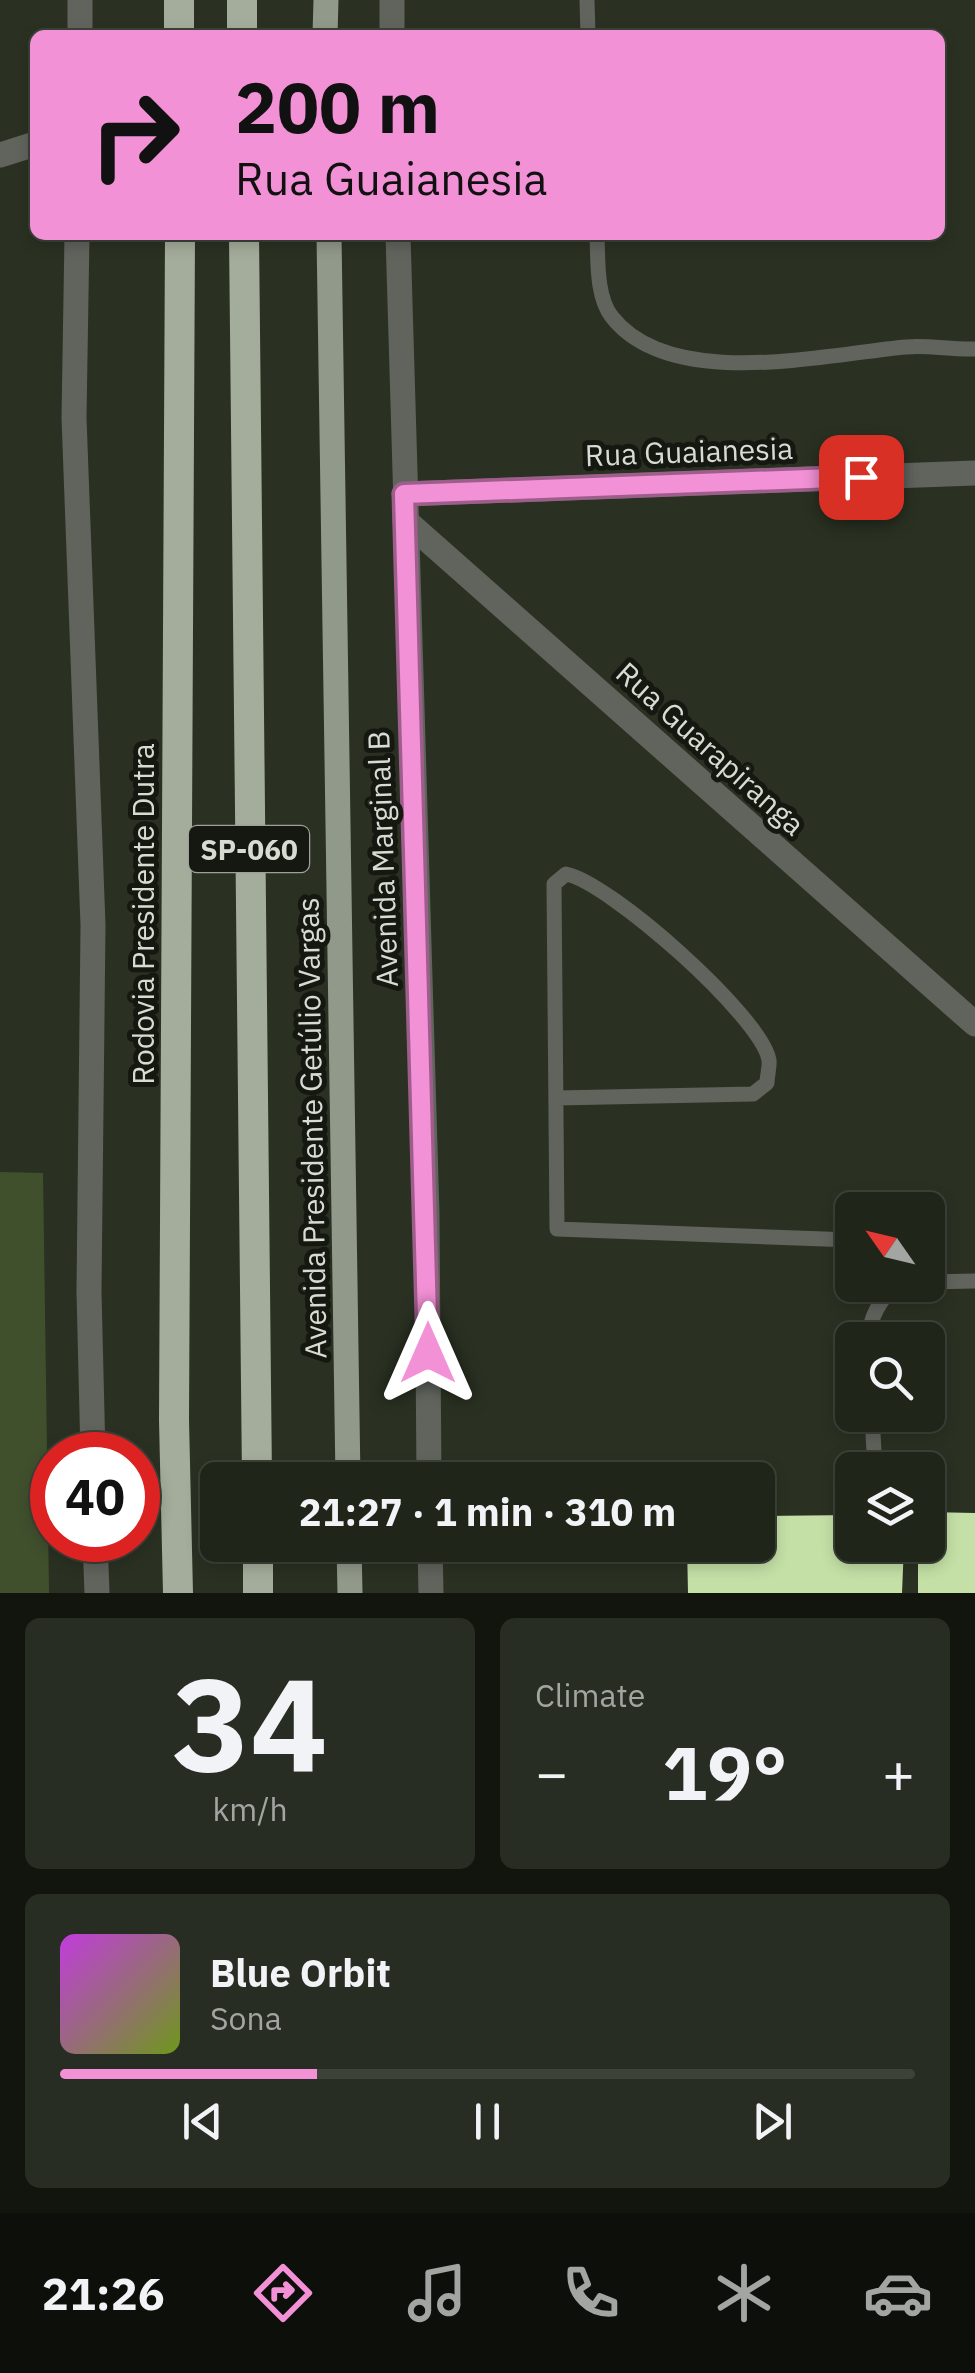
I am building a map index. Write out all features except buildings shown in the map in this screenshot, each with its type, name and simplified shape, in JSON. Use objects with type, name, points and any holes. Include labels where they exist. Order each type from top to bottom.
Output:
[{"type":"highway","points":[[179,0],[179,30]]},
{"type":"highway","points":[[242,0],[242,30]]},
{"type":"highway","name":"Rodovia Presidente Dutra","points":[[178,1593],[174,1380],[180,240]]},
{"type":"highway","name":"SP-060","points":[[244,240],[257,1462]]},
{"type":"highway","points":[[258,1562],[258,1593]]},
{"type":"main road","points":[[325,30],[326,0]]},
{"type":"main road","name":"Avenida Presidente Getúlio Vargas","points":[[329,240],[348,1462]]},
{"type":"main road","points":[[349,1562],[350,1593]]},
{"type":"street","points":[[80,0],[80,30]]},
{"type":"street","points":[[392,0],[392,30]]},
{"type":"street","points":[[0,155],[30,146]]},
{"type":"street","points":[[78,240],[74,418],[93,926],[89,1292],[92,1432]]},
{"type":"street","name":"Avenida Marginal B","points":[[398,240],[427,1214],[429,1462]]},
{"type":"street","name":"Rua Guaianesia","points":[[405,507],[975,473]]},
{"type":"street","name":"Rua Guarapiranga","points":[[405,507],[975,1024]]},
{"type":"street","points":[[96,1562],[97,1593]]},
{"type":"street","points":[[430,1562],[431,1593]]},
{"type":"lane","points":[[587,0],[588,30]]},
{"type":"lane","points":[[596,240],[598,276],[610,316],[641,340],[670,352],[715,361],[780,362],[911,346],[975,348]]},
{"type":"lane","points":[[557,1098],[753,1094],[766,1083],[769,1060],[752,1026],[676,950],[602,890],[566,874],[554,884],[557,1229],[835,1239]]},
{"type":"lane","points":[[945,1282],[975,1281]]},
{"type":"green space","points":[[0,1172],[43,1173],[47,1432],[30,1432],[30,1562],[49,1562],[49,1593],[0,1593]]},
{"type":"route","points":[[428,1353],[404,494],[861,477]]}]
